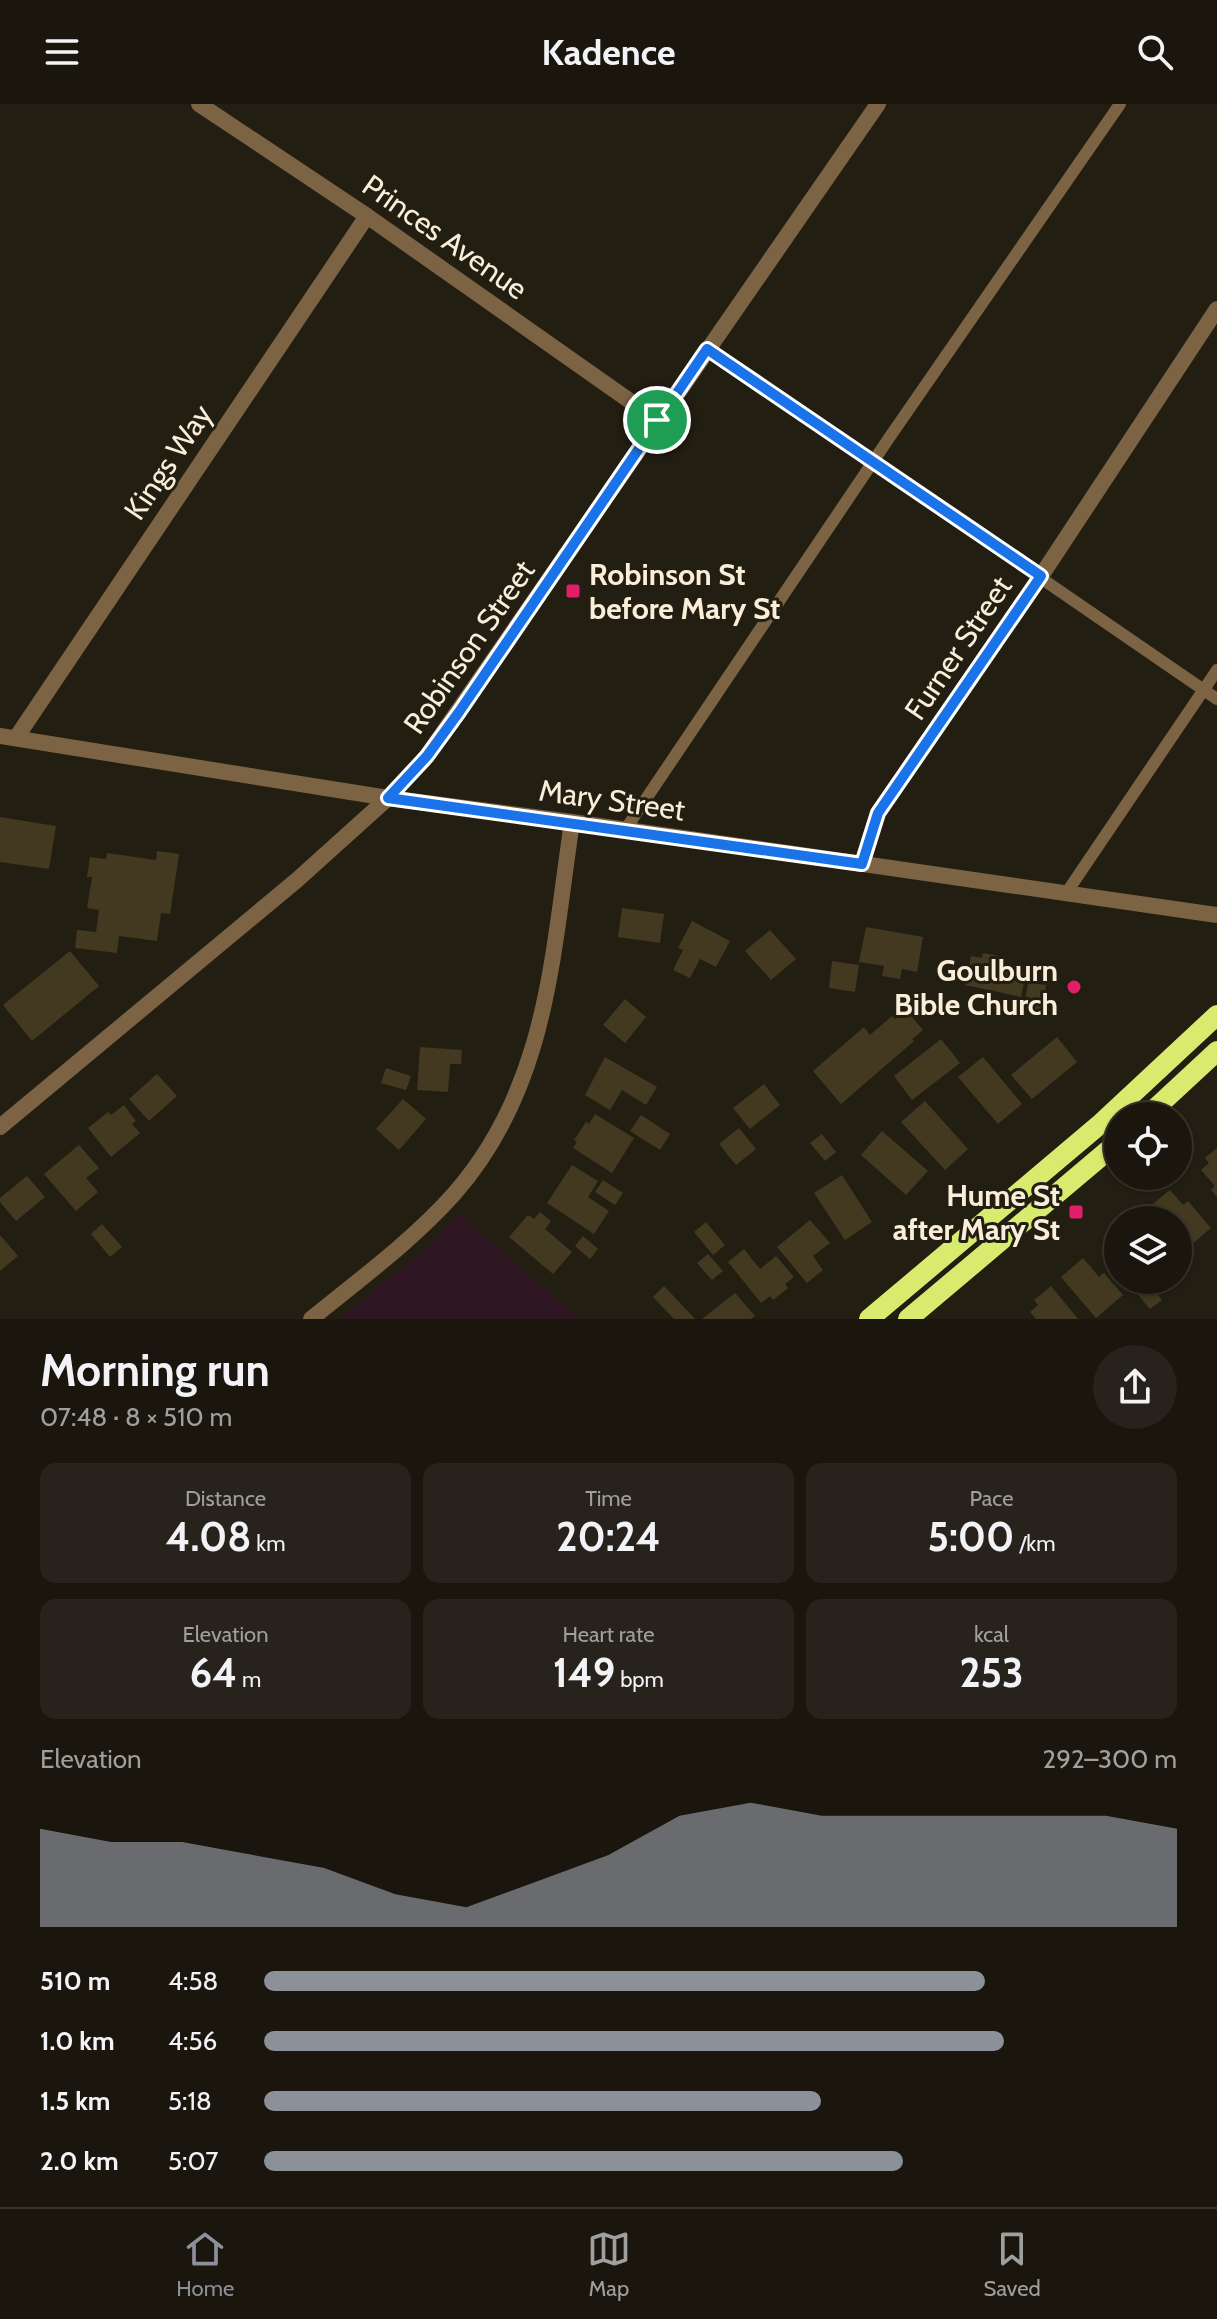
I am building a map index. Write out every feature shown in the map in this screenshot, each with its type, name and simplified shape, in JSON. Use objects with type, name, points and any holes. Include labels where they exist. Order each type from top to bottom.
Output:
[{"type":"main road","points":[[869,1319],[1099,1125],[1217,1015]]},
{"type":"main road","points":[[1162,1102],[1217,1051]]},
{"type":"main road","points":[[908,1319],[1104,1154]]},
{"type":"street","name":"Princes Avenue","points":[[199,104],[367,216],[657,420]]},
{"type":"street","name":"Robinson Street","points":[[0,1127],[297,880],[388,798],[427,756],[878,104]]},
{"type":"street","name":"Kings Way","points":[[8,737],[367,216]]},
{"type":"street","name":"Furner Street","points":[[862,864],[878,813],[1041,576],[1217,309]]},
{"type":"street","name":"Mary Street","points":[[8,737],[388,798],[1217,915]]},
{"type":"street","points":[[311,1319],[419,1230],[455,1193],[511,1110],[540,1029],[572,822]]},
{"type":"lane","points":[[625,830],[873,462],[1120,104]]},
{"type":"lane","points":[[707,349],[1217,699]]},
{"type":"lane","points":[[1065,895],[1217,670]]},
{"type":"shaded area","points":[[458,1213],[579,1319],[339,1319],[430,1245]]},
{"type":"building","points":[[0,817],[56,826],[49,869],[0,862]]},
{"type":"building","points":[[157,851],[179,854],[170,914],[161,913],[157,941],[119,936],[117,953],[75,948],[77,930],[96,932],[99,910],[87,908],[92,877],[87,877],[90,857],[106,859],[107,853],[156,860]]},
{"type":"building","points":[[622,908],[664,914],[660,943],[618,937]]},
{"type":"building","points":[[692,921],[730,941],[716,967],[700,959],[690,978],[673,970],[683,950],[678,948]]},
{"type":"building","points":[[866,927],[923,937],[917,972],[902,969],[900,979],[882,976],[884,966],[859,962]]},
{"type":"building","points":[[770,930],[796,959],[771,980],[745,951]]},
{"type":"building","points":[[70,951],[99,986],[32,1041],[3,1005]]},
{"type":"building","points":[[983,953],[1005,957],[1004,963],[1027,968],[1021,997],[965,985],[971,956],[982,958]]},
{"type":"building","points":[[832,961],[859,965],[855,992],[829,988]]},
{"type":"building","points":[[1028,983],[1046,985],[1042,1015],[1023,1012]]},
{"type":"building","points":[[625,999],[646,1017],[625,1043],[603,1025]]},
{"type":"building","points":[[906,1010],[923,1030],[841,1104],[813,1071],[864,1027],[870,1035],[892,1016],[895,1019]]},
{"type":"building","points":[[1057,1037],[1077,1062],[1032,1099],[1011,1075]]},
{"type":"building","points":[[941,1039],[960,1063],[912,1100],[894,1076]]},
{"type":"building","points":[[420,1047],[462,1050],[461,1064],[450,1064],[448,1092],[417,1090]]},
{"type":"building","points":[[605,1057],[657,1087],[646,1105],[622,1090],[610,1110],[585,1095]]},
{"type":"building","points":[[983,1057],[1022,1104],[998,1124],[958,1077]]},
{"type":"building","points":[[386,1068],[411,1076],[406,1090],[381,1083]]},
{"type":"building","points":[[157,1074],[177,1096],[149,1121],[129,1099]]},
{"type":"building","points":[[764,1084],[780,1105],[750,1129],[733,1108]]},
{"type":"building","points":[[403,1099],[426,1119],[399,1150],[376,1129]]},
{"type":"building","points":[[925,1101],[968,1149],[945,1170],[901,1122]]},
{"type":"building","points":[[124,1105],[136,1121],[132,1124],[140,1133],[111,1157],[88,1128],[108,1112],[111,1115]]},
{"type":"building","points":[[595,1114],[634,1138],[612,1173],[573,1148],[577,1142],[574,1140]]},
{"type":"building","points":[[641,1115],[670,1134],[660,1150],[630,1131]]},
{"type":"building","points":[[739,1128],[756,1149],[736,1165],[719,1144]]},
{"type":"building","points":[[882,1131],[928,1171],[906,1195],[861,1155]]},
{"type":"building","points":[[822,1134],[836,1152],[825,1161],[810,1143]]},
{"type":"building","points":[[79,1145],[99,1168],[86,1178],[98,1192],[76,1211],[44,1174]]},
{"type":"building","points":[[1217,1148],[1217,1197],[1211,1190],[1215,1186],[1201,1170],[1209,1163],[1205,1158]]},
{"type":"building","points":[[572,1165],[598,1181],[588,1197],[609,1211],[594,1234],[547,1203]]},
{"type":"building","points":[[842,1175],[872,1222],[845,1240],[814,1193]]},
{"type":"building","points":[[27,1176],[45,1197],[16,1221],[0,1198]]},
{"type":"building","points":[[603,1180],[623,1193],[615,1205],[595,1192]]},
{"type":"building","points":[[1170,1190],[1183,1205],[1188,1201],[1211,1228],[1192,1244],[1192,1206],[1150,1206]]},
{"type":"building","points":[[540,1212],[551,1221],[545,1229],[572,1252],[553,1274],[509,1237],[528,1215],[534,1219]]},
{"type":"building","points":[[810,1220],[830,1243],[813,1256],[823,1270],[807,1283],[777,1247]]},
{"type":"building","points":[[706,1222],[725,1245],[713,1255],[694,1232]]},
{"type":"building","points":[[102,1224],[122,1247],[110,1257],[91,1234]]},
{"type":"building","points":[[0,1235],[18,1256],[0,1271]]},
{"type":"building","points":[[583,1236],[598,1249],[590,1259],[575,1246]]},
{"type":"building","points":[[744,1249],[760,1269],[776,1256],[794,1277],[785,1284],[788,1288],[773,1300],[770,1296],[761,1303],[728,1262]]},
{"type":"building","points":[[708,1254],[723,1271],[712,1280],[697,1263]]},
{"type":"building","points":[[1083,1258],[1099,1277],[1104,1273],[1104,1294],[1123,1295],[1096,1318],[1061,1277]]},
{"type":"building","points":[[664,1286],[695,1319],[674,1319],[653,1297]]},
{"type":"building","points":[[1051,1286],[1078,1319],[1036,1319],[1030,1312],[1038,1305],[1034,1300]]},
{"type":"building","points":[[735,1293],[755,1316],[751,1319],[702,1319]]},
{"type":"building","points":[[1137,1294],[1157,1294],[1162,1300],[1150,1309]]},
{"type":"place","name":"Robinson St before Mary St","points":[[573,591]]},
{"type":"place","name":"Goulburn Bible Church","points":[[1074,987]]},
{"type":"place","name":"Hume St after Mary St","points":[[1076,1212]]},
{"type":"route","points":[[707,349],[1041,576],[878,813],[862,864],[388,798],[427,756],[459,712],[657,420],[707,349]]}]
